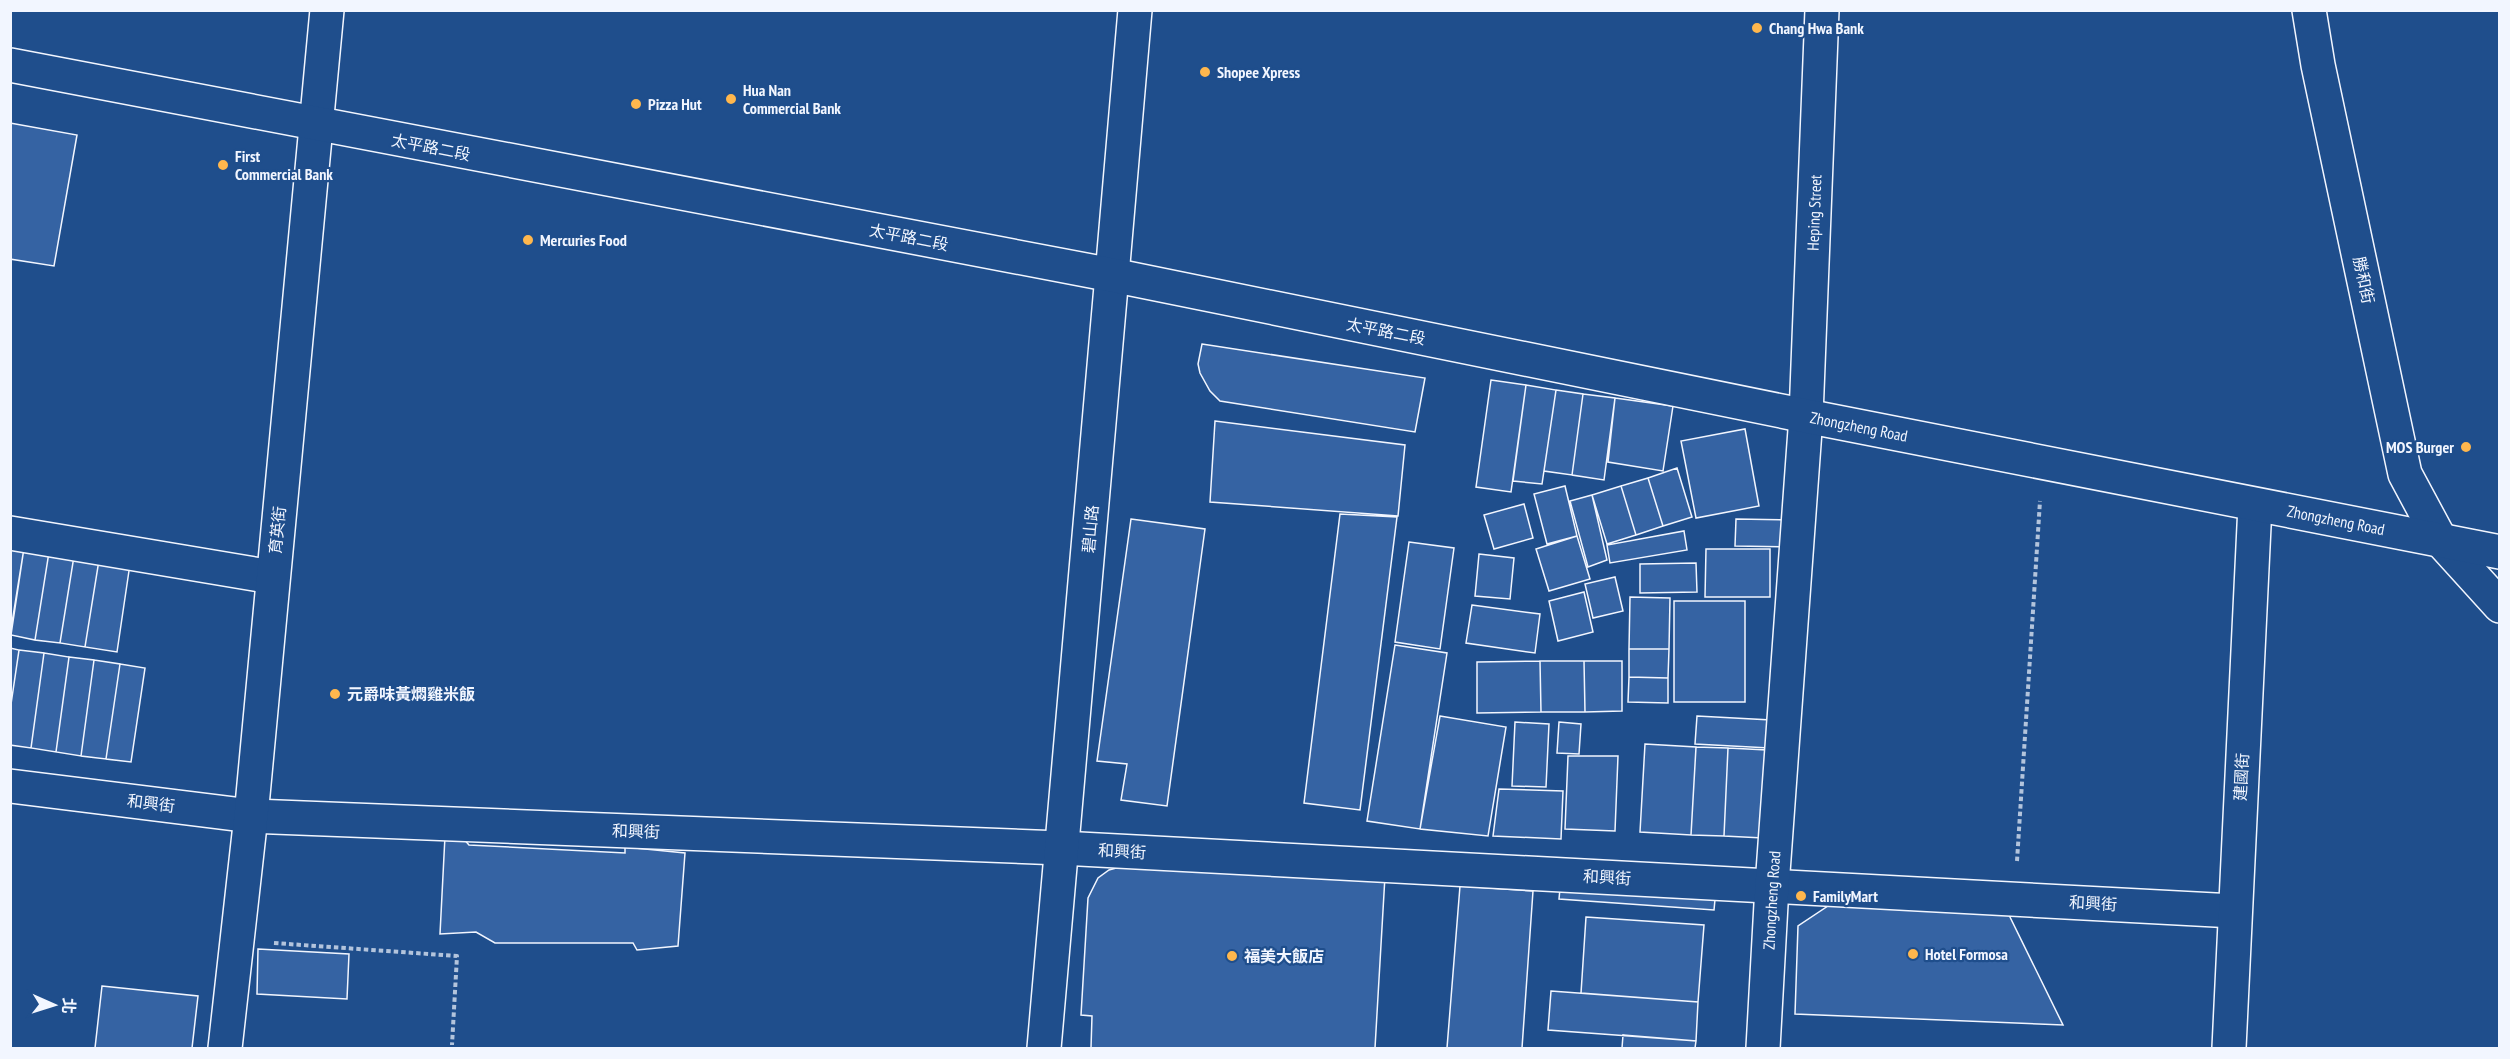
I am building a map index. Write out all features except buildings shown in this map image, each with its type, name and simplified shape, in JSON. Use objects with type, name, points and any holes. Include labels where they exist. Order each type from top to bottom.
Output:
[{"type":"street","name":"育英街","points":[[225,1048],[251,816],[327,10]]},
{"type":"street","name":"碧山路","points":[[1044,1048],[1135,10]]},
{"type":"street","name":"Heping Street","points":[[1806,416],[1822,10]]},
{"type":"street","name":"勝和街","points":[[2309,10],[2321,77],[2405,474],[2441,541],[2499,606]]},
{"type":"street","name":"太平路二段","points":[[10,65],[1112,275],[1806,416]]},
{"type":"street","name":"Zhongzheng Road","points":[[1763,1048],[1772,886],[1806,416],[2499,552]]},
{"type":"street","name":"建國街","points":[[2229,1048],[2255,505]]},
{"type":"street","points":[[10,533],[273,577]]},
{"type":"street","name":"和興街","points":[[10,786],[251,816],[1061,848],[2234,911]]},
{"type":"path","points":[[2015,899],[2043,461]]},
{"type":"path","points":[[238,940],[457,956],[452,1045]]},
{"type":"place","name":"Chang Hwa Bank","points":[[1757,28]]},
{"type":"place","name":"Shopee Xpress","points":[[1205,72]]},
{"type":"place","name":"Hua Nan Commercial Bank","points":[[731,99]]},
{"type":"place","name":"Pizza Hut","points":[[636,104]]},
{"type":"place","name":"First Commercial Bank","points":[[223,165]]},
{"type":"place","name":"Mercuries Food","points":[[528,240]]},
{"type":"place","name":"MOS Burger","points":[[2466,447]]},
{"type":"place","name":"元爵味黃燜雞米飯","points":[[335,694]]},
{"type":"place","name":"FamilyMart","points":[[1801,896]]},
{"type":"place","name":"Hotel Formosa","points":[[1913,954]]},
{"type":"place","name":"福美大飯店","points":[[1232,956]]}]
